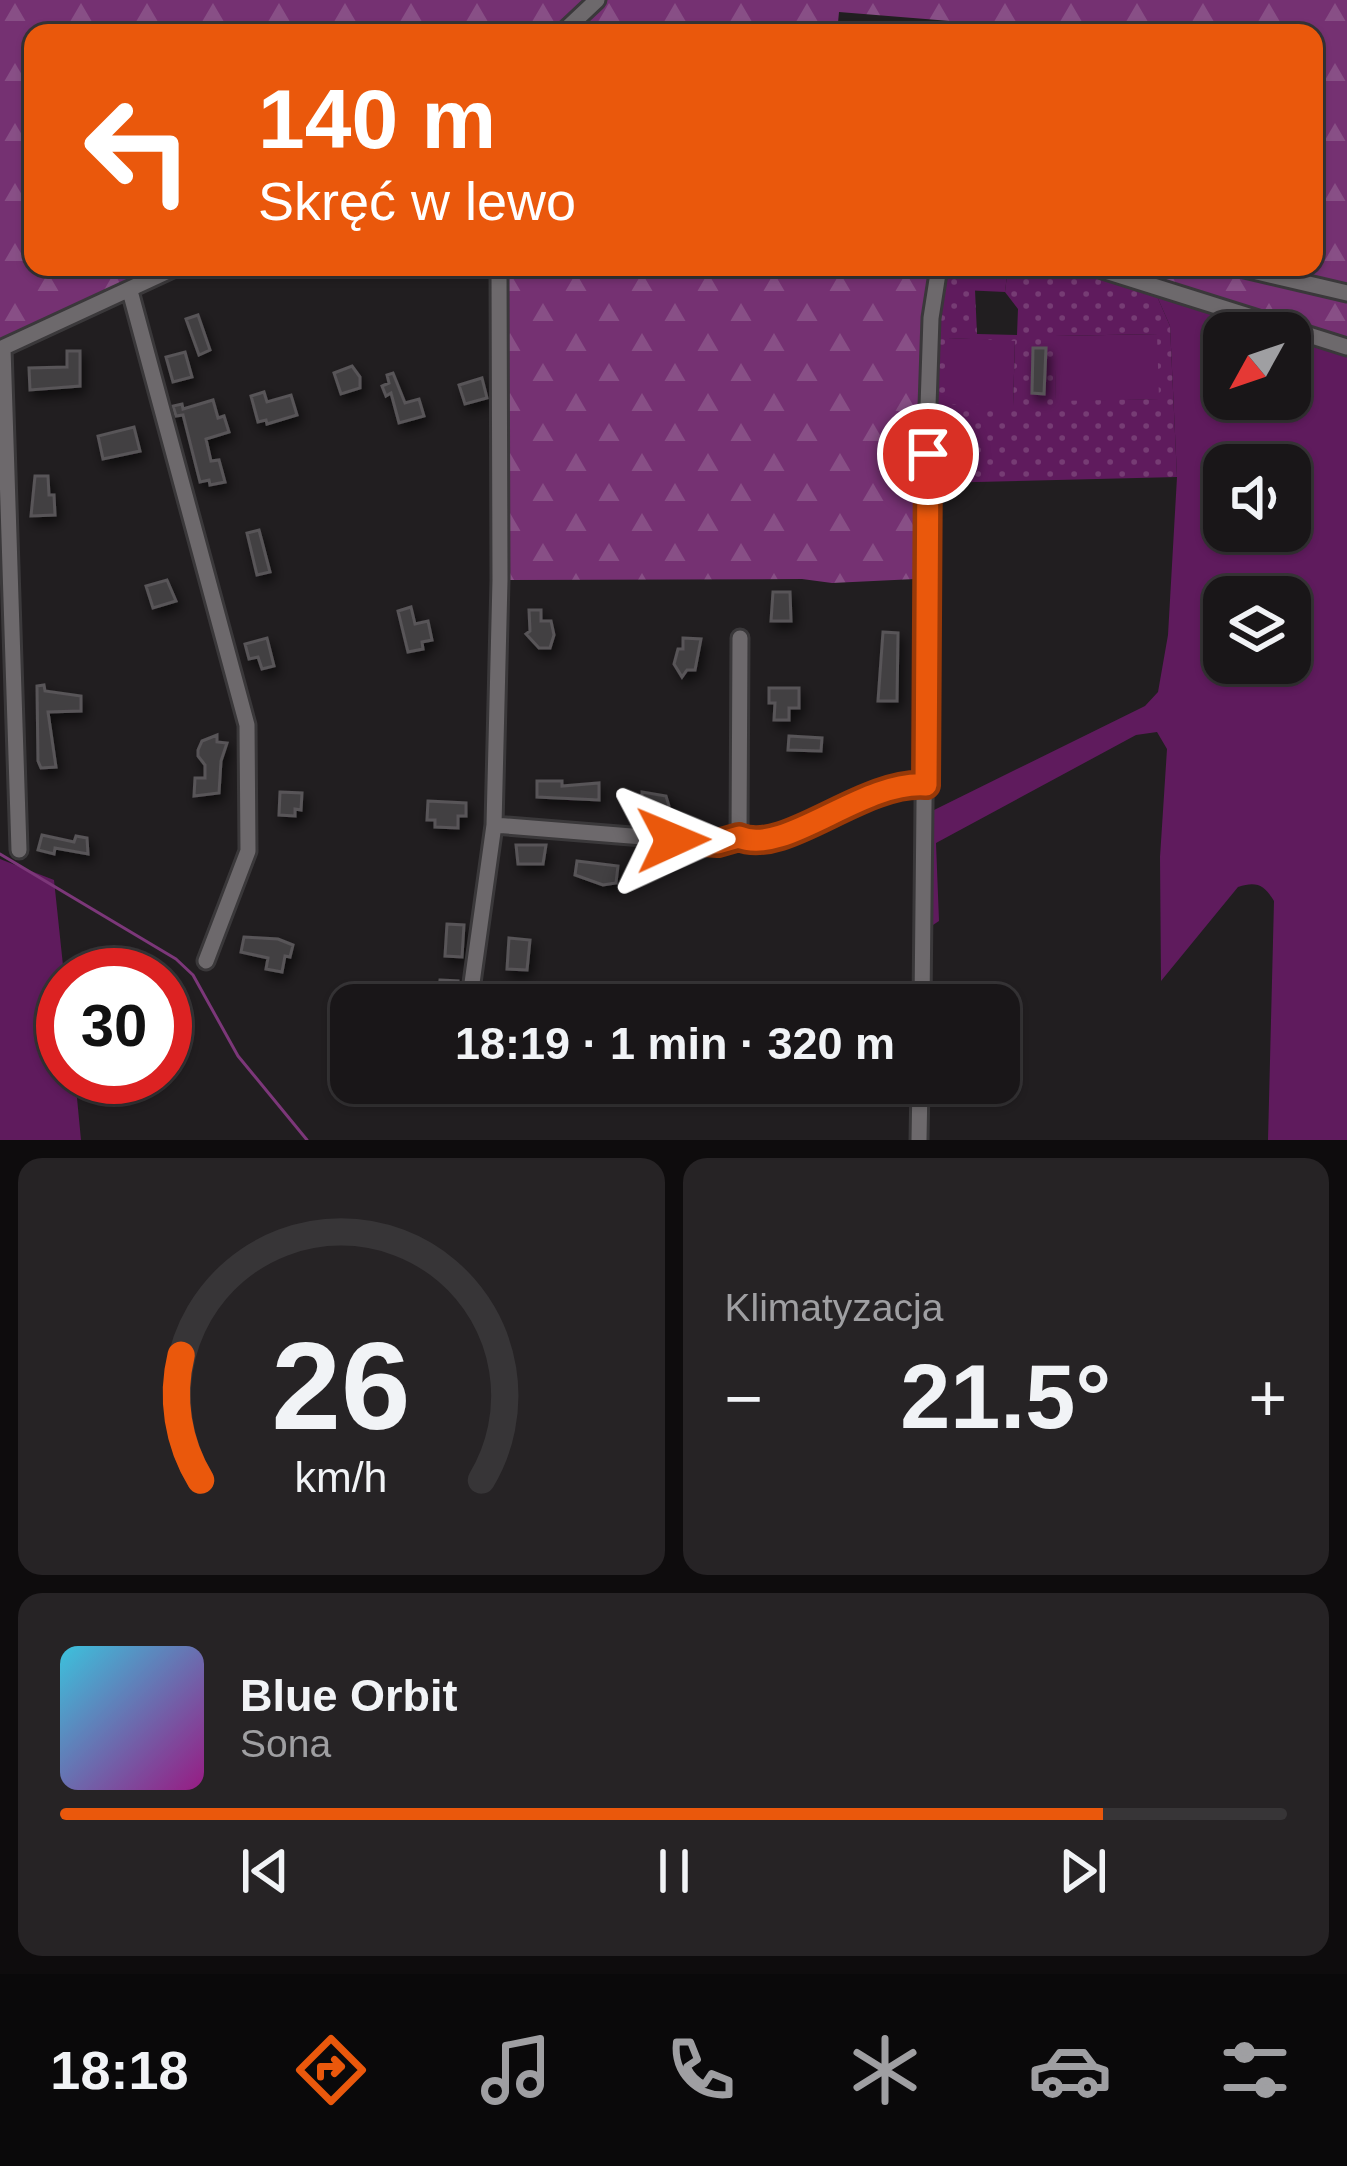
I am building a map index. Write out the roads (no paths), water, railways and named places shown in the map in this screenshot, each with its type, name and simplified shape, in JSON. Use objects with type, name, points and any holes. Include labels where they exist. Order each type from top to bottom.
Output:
[{"type":"street","points":[[572,24],[597,0]]},
{"type":"street","points":[[19,850],[2,348],[159,276]]},
{"type":"street","points":[[472,983],[494,825],[500,580],[499,276]]},
{"type":"street","points":[[922,984],[928,406],[938,276]]},
{"type":"street","points":[[1122,276],[1347,347]]},
{"type":"street","points":[[1274,276],[1347,293]]},
{"type":"street","points":[[130,291],[247,725],[248,851],[206,961]]},
{"type":"street","points":[[739,837],[740,638]]},
{"type":"street","points":[[494,825],[718,843],[739,837],[748,841],[781,838],[865,796],[902,783],[926,785]]},
{"type":"street","points":[[919,1140],[920,1104]]},
{"type":"waterway","points":[[0,854],[176,959],[193,975],[238,1056],[307,1140]]}]
